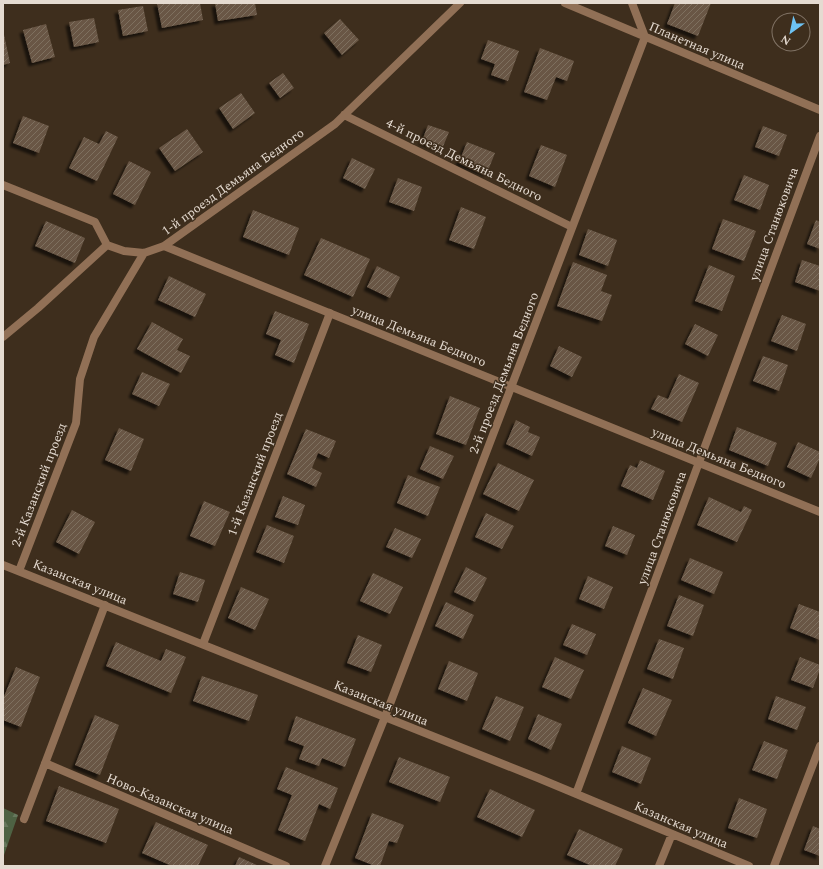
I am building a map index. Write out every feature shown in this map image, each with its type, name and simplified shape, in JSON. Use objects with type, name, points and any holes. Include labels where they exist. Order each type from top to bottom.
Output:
[{"type":"street","name":"1-й проезд Демьяна Бедного","points":[[144,254],[164,246],[335,124],[460,3]]},
{"type":"street","name":"Планетная улица","points":[[565,3],[820,110]]},
{"type":"street","points":[[632,3],[645,37]]},
{"type":"street","name":"2-й проезд Демьяна Бедного","points":[[325,866],[385,717],[645,37]]},
{"type":"street","name":"4-й проезд Демьяна Бедного","points":[[344,115],[572,227]]},
{"type":"street","name":"улица Станюковича","points":[[576,794],[820,136]]},
{"type":"street","points":[[3,185],[95,222],[107,245],[124,251],[144,254]]},
{"type":"street","points":[[3,337],[38,308],[107,245]]},
{"type":"street","name":"улица Демьяна Бедного","points":[[164,246],[820,512]]},
{"type":"street","name":"2-й Казанский проезд","points":[[20,571],[76,423],[80,379],[94,337],[144,254]]},
{"type":"street","name":"1-й Казанский проезд","points":[[203,644],[330,313]]},
{"type":"street","name":"Казанская улица","points":[[3,565],[576,794],[749,866]]},
{"type":"street","points":[[24,819],[105,606]]},
{"type":"street","points":[[774,866],[820,746]]},
{"type":"street","name":"Ново-Казанская улица","points":[[46,763],[286,866]]},
{"type":"street","points":[[659,866],[672,834]]},
{"type":"green space","points":[[3,808],[18,815],[3,858]]},
{"type":"building","points":[[157,3],[200,3],[203,20],[162,28]]},
{"type":"building","points":[[215,3],[255,3],[257,15],[218,21]]},
{"type":"building","points":[[675,3],[711,3],[698,36],[667,24]]},
{"type":"building","points":[[143,6],[148,31],[123,36],[118,10]]},
{"type":"building","points":[[94,18],[99,42],[74,47],[69,22]]},
{"type":"building","points":[[340,19],[359,40],[342,55],[324,33]]},
{"type":"building","points":[[46,24],[55,57],[32,63],[23,30]]},
{"type":"building","points":[[3,30],[10,63],[3,65]]},
{"type":"building","points":[[488,40],[519,51],[508,81],[491,75],[495,64],[481,59]]},
{"type":"building","points":[[540,48],[574,61],[567,81],[556,77],[547,100],[524,92]]},
{"type":"building","points":[[283,73],[294,88],[280,98],[269,83]]},
{"type":"building","points":[[241,93],[255,113],[233,129],[219,108]]},
{"type":"building","points":[[23,116],[49,126],[39,153],[13,143]]},
{"type":"building","points":[[428,125],[449,132],[442,149],[422,141]]},
{"type":"building","points":[[763,126],[787,135],[779,156],[755,147]]},
{"type":"building","points":[[187,129],[203,152],[175,171],[159,148]]},
{"type":"building","points":[[106,131],[118,137],[97,181],[69,168],[84,137],[99,144]]},
{"type":"building","points":[[467,142],[495,153],[487,173],[459,162]]},
{"type":"building","points":[[541,145],[567,155],[555,187],[529,176]]},
{"type":"building","points":[[352,158],[375,169],[365,189],[343,178]]},
{"type":"building","points":[[129,161],[151,172],[135,205],[113,194]]},
{"type":"building","points":[[744,175],[769,185],[760,210],[734,200]]},
{"type":"building","points":[[398,178],[422,187],[414,211],[389,202]]},
{"type":"building","points":[[461,207],[486,217],[474,249],[449,240]]},
{"type":"building","points":[[253,210],[299,228],[289,255],[243,237]]},
{"type":"building","points":[[723,219],[756,231],[744,261],[712,249]]},
{"type":"building","points":[[816,220],[820,222],[820,249],[807,244]]},
{"type":"building","points":[[46,221],[85,238],[75,263],[35,246]]},
{"type":"building","points":[[588,229],[617,240],[608,266],[579,255]]},
{"type":"building","points":[[321,238],[370,259],[353,297],[304,275]]},
{"type":"building","points":[[802,260],[820,266],[820,291],[795,282]]},
{"type":"building","points":[[573,262],[607,275],[601,291],[612,295],[602,321],[557,306]]},
{"type":"building","points":[[709,265],[735,276],[722,311],[695,301]]},
{"type":"building","points":[[377,266],[400,277],[390,298],[367,287]]},
{"type":"building","points":[[169,276],[206,294],[195,317],[158,300]]},
{"type":"building","points":[[275,311],[309,324],[294,363],[275,355],[281,340],[266,334]]},
{"type":"building","points":[[782,315],[806,324],[797,351],[771,341]]},
{"type":"building","points":[[152,322],[183,339],[177,350],[190,356],[181,373],[137,349]]},
{"type":"building","points":[[695,324],[718,335],[708,356],[685,344]]},
{"type":"building","points":[[559,346],[582,357],[572,377],[550,366]]},
{"type":"building","points":[[763,356],[788,365],[779,391],[753,381]]},
{"type":"building","points":[[142,372],[170,384],[159,406],[132,394]]},
{"type":"building","points":[[679,374],[699,383],[682,422],[651,409],[658,395],[668,399]]},
{"type":"building","points":[[450,396],[480,408],[466,445],[436,434]]},
{"type":"building","points":[[516,420],[530,427],[528,432],[540,437],[532,456],[506,444]]},
{"type":"building","points":[[737,427],[777,443],[768,466],[729,450]]},
{"type":"building","points":[[119,428],[144,439],[131,471],[105,460]]},
{"type":"building","points":[[306,429],[336,441],[329,458],[318,453],[312,468],[322,473],[316,487],[287,474]]},
{"type":"building","points":[[798,442],[820,452],[820,458],[811,478],[787,467]]},
{"type":"building","points":[[430,446],[454,456],[443,479],[420,469]]},
{"type":"building","points":[[640,460],[665,471],[653,500],[621,486],[630,465],[637,468]]},
{"type":"building","points":[[498,463],[534,480],[519,511],[483,494]]},
{"type":"building","points":[[408,475],[440,487],[428,516],[397,503]]},
{"type":"building","points":[[283,496],[305,505],[298,525],[275,517]]},
{"type":"building","points":[[709,497],[741,512],[744,506],[752,510],[737,542],[697,525]]},
{"type":"building","points":[[204,501],[230,512],[215,546],[190,536]]},
{"type":"building","points":[[72,510],[95,522],[79,554],[56,542]]},
{"type":"building","points":[[486,513],[514,526],[502,549],[475,537]]},
{"type":"building","points":[[267,525],[294,536],[284,563],[256,552]]},
{"type":"building","points":[[613,526],[635,535],[627,555],[605,546]]},
{"type":"building","points":[[395,528],[421,539],[412,558],[386,547]]},
{"type":"building","points":[[690,558],[723,572],[714,594],[681,580]]},
{"type":"building","points":[[466,567],[487,578],[475,602],[454,592]]},
{"type":"building","points":[[180,572],[205,580],[198,602],[173,594]]},
{"type":"building","points":[[373,573],[403,587],[390,614],[360,601]]},
{"type":"building","points":[[588,576],[613,587],[604,609],[579,599]]},
{"type":"building","points":[[241,587],[269,599],[255,630],[228,618]]},
{"type":"building","points":[[679,595],[704,605],[693,636],[667,626]]},
{"type":"building","points":[[446,602],[474,615],[463,639],[435,626]]},
{"type":"building","points":[[799,604],[820,612],[820,640],[790,628]]},
{"type":"building","points":[[572,624],[596,634],[587,655],[563,645]]},
{"type":"building","points":[[358,635],[382,645],[371,672],[347,663]]},
{"type":"building","points":[[659,639],[684,648],[673,679],[647,669]]},
{"type":"building","points":[[116,642],[161,661],[166,649],[186,657],[171,693],[106,666]]},
{"type":"building","points":[[555,657],[584,670],[571,699],[542,687]]},
{"type":"building","points":[[800,657],[820,665],[813,688],[791,680]]},
{"type":"building","points":[[449,661],[478,673],[467,701],[438,689]]},
{"type":"building","points":[[16,667],[40,677],[21,727],[3,720],[3,699]]},
{"type":"building","points":[[202,676],[258,695],[249,721],[193,701]]},
{"type":"building","points":[[643,688],[672,700],[656,736],[628,723]]},
{"type":"building","points":[[496,696],[524,707],[510,741],[482,729]]},
{"type":"building","points":[[776,696],[806,707],[797,730],[768,719]]},
{"type":"building","points":[[538,714],[562,724],[551,750],[528,739]]},
{"type":"building","points":[[95,715],[119,725],[100,775],[75,765]]},
{"type":"building","points":[[296,716],[356,739],[345,767],[322,758],[319,766],[299,759],[304,746],[288,740]]},
{"type":"building","points":[[764,741],[788,750],[777,779],[752,770]]},
{"type":"building","points":[[622,746],[651,758],[641,784],[612,772]]},
{"type":"building","points":[[399,757],[450,777],[440,802],[389,782]]},
{"type":"building","points":[[286,767],[338,788],[330,809],[319,804],[305,841],[278,830],[292,795],[277,789]]},
{"type":"building","points":[[59,786],[119,809],[106,843],[46,821]]},
{"type":"building","points":[[490,789],[535,810],[522,837],[477,817]]},
{"type":"building","points":[[739,798],[767,809],[757,838],[728,828]]},
{"type":"building","points":[[372,813],[404,825],[397,843],[389,841],[380,866],[375,866],[355,858]]},
{"type":"building","points":[[156,822],[208,845],[198,866],[172,866],[142,853]]},
{"type":"building","points":[[813,826],[820,829],[820,856],[804,850]]},
{"type":"building","points":[[579,829],[623,849],[615,866],[592,866],[567,855]]},
{"type":"building","points":[[239,857],[259,866],[235,866]]}]
